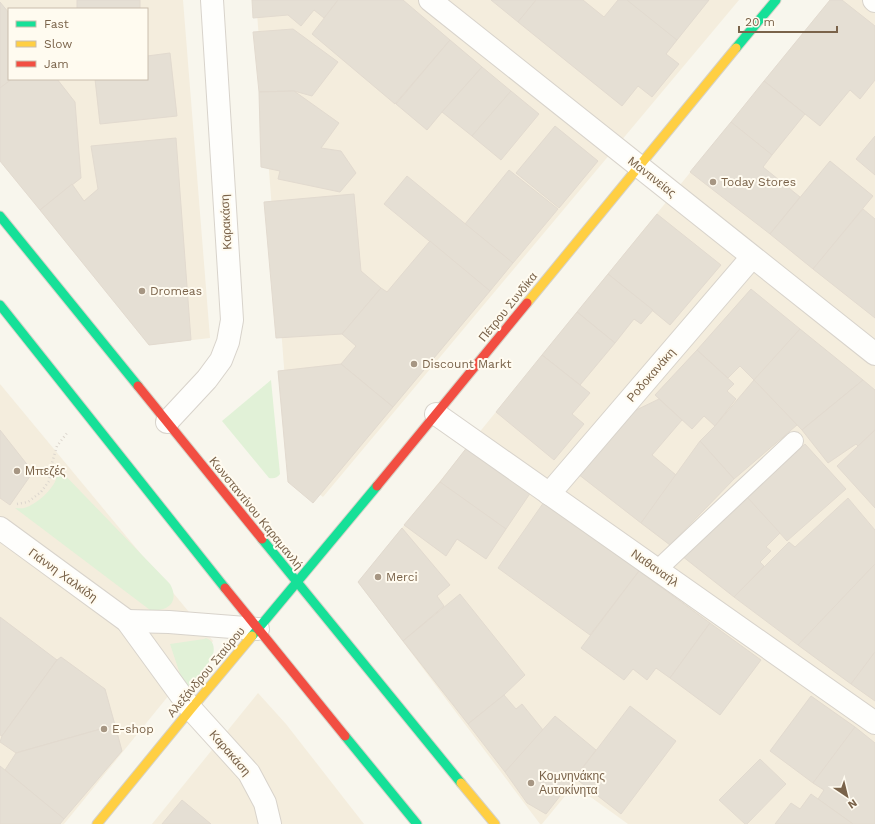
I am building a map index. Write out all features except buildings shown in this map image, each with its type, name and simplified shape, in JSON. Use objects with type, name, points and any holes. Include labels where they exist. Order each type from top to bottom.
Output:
[{"type":"main road","name":"Πέτρου Συνδίκα","points":[[258,629],[776,0]]},
{"type":"main road","name":"Κωνσταντίνου Καραμανλή","points":[[0,216],[495,824]]},
{"type":"main road","points":[[0,305],[258,629],[417,824]]},
{"type":"main road","name":"Αλεξάνδρου Σταύρου","points":[[97,824],[258,629]]},
{"type":"street","name":"Καρακάση","points":[[167,422],[207,379],[221,360],[228,342],[232,320],[212,0]]},
{"type":"street","name":"Μαντινείας","points":[[430,0],[875,354]]},
{"type":"street","name":"Ροδοκανάκη","points":[[549,494],[752,257]]},
{"type":"street","name":"Ναθαναήλ","points":[[436,414],[875,723]]},
{"type":"street","name":"Γιάννη Χαλκίδη","points":[[0,528],[127,621],[191,709]]},
{"type":"street","points":[[127,621],[169,622],[258,629]]},
{"type":"street","name":"Καρακάση","points":[[191,709],[249,773],[265,802],[270,824]]},
{"type":"lane","points":[[657,570],[794,441]]},
{"type":"path","points":[[15,504],[28,502],[41,492],[50,481],[52,463],[58,446],[84,411]]},
{"type":"shaded area","points":[[0,0],[183,0],[210,338],[149,345],[0,161]]},
{"type":"shaded area","points":[[256,0],[739,0],[323,497],[292,472]]},
{"type":"shaded area","points":[[830,0],[875,0],[875,824],[628,824],[574,785],[542,824],[540,824],[358,582]]},
{"type":"shaded area","points":[[0,384],[213,641],[64,824],[0,824]]},
{"type":"shaded area","points":[[258,693],[286,724],[364,824],[152,824]]},
{"type":"green space","points":[[271,380],[280,474],[277,477],[269,478],[222,421]]},
{"type":"green space","points":[[56,466],[170,584],[174,596],[173,601],[167,607],[150,610],[15,508],[27,507],[36,502],[52,487],[57,474]]},
{"type":"green space","points":[[206,638],[211,641],[214,646],[212,658],[186,692],[170,644]]},
{"type":"traffic: fast","points":[[736,48],[776,0]]},
{"type":"traffic: fast","points":[[0,216],[138,386]]},
{"type":"traffic: fast","points":[[0,305],[225,588]]},
{"type":"traffic: fast","points":[[252,636],[377,486]]},
{"type":"traffic: fast","points":[[262,539],[461,783]]},
{"type":"traffic: fast","points":[[345,736],[417,824]]},
{"type":"traffic: slow","points":[[527,303],[736,48]]},
{"type":"traffic: slow","points":[[97,824],[252,636]]},
{"type":"traffic: slow","points":[[461,783],[495,824]]},
{"type":"traffic: jam","points":[[377,486],[527,303]]},
{"type":"traffic: jam","points":[[138,386],[262,539]]},
{"type":"traffic: jam","points":[[225,588],[345,736]]},
{"type":"place","name":"Today Stores","points":[[713,182]]},
{"type":"place","name":"Dromeas","points":[[142,291]]},
{"type":"place","name":"Discount Markt","points":[[414,364]]},
{"type":"place","name":"Μπεζές","points":[[17,471]]},
{"type":"place","name":"Merci","points":[[378,577]]},
{"type":"place","name":"E-shop","points":[[104,729]]},
{"type":"place","name":"Κομνηνάκης Αυτοκίνητα","points":[[531,783]]}]
